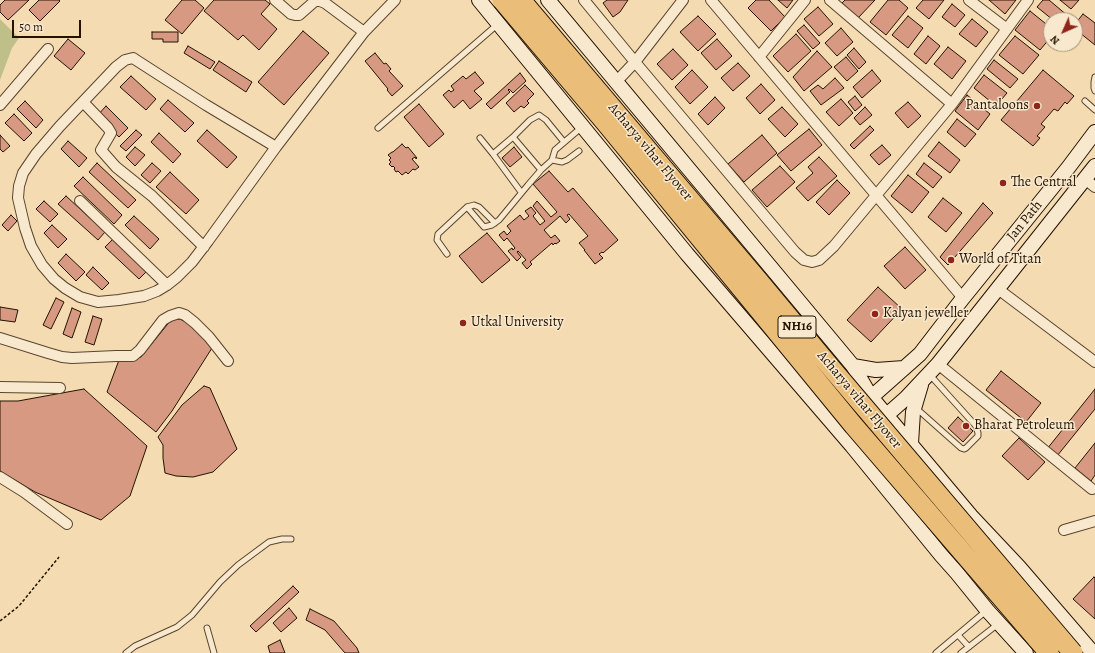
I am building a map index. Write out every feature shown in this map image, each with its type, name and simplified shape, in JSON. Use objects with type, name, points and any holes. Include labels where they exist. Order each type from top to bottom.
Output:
[{"type":"highway","name":"Acharya vihar Flyover","points":[[502,0],[605,122],[854,426],[1049,653]]},
{"type":"highway","name":"Acharya vihar Flyover","points":[[521,0],[1073,653]]},
{"type":"street","points":[[275,0],[291,14],[295,15],[299,15],[314,2],[320,1],[328,4],[364,32]]},
{"type":"street","points":[[276,147],[206,105],[133,58],[125,60],[116,67],[36,154],[23,173],[19,186],[18,198],[31,246],[42,265],[54,278],[65,288],[80,297],[98,302],[119,300],[144,296],[157,291],[166,285],[177,277],[192,262],[276,147],[364,32],[395,0]]},
{"type":"street","points":[[479,0],[692,260],[852,446],[987,610],[1026,653]]},
{"type":"street","points":[[548,0],[853,366],[871,397],[971,516],[1019,567],[1093,653]]},
{"type":"street","points":[[584,0],[795,252],[804,260],[812,262],[819,260],[834,246],[952,104],[1028,0]]},
{"type":"street","points":[[616,82],[635,62],[683,0]]},
{"type":"street","points":[[711,0],[963,298]]},
{"type":"street","points":[[758,57],[805,0]]},
{"type":"street","points":[[830,0],[952,104]]},
{"type":"street","points":[[969,0],[1007,29]]},
{"type":"street","points":[[0,104],[48,49]]},
{"type":"street","points":[[83,102],[111,133],[101,150],[116,167],[152,196],[204,247]]},
{"type":"street","name":"Jan Path","points":[[836,429],[920,354],[1095,132]]},
{"type":"street","name":"Jan Path","points":[[852,446],[906,398],[929,374],[998,289],[1090,183],[1095,166]]},
{"type":"street","points":[[80,201],[166,285]]},
{"type":"street","points":[[998,289],[1095,362]]},
{"type":"street","points":[[0,338],[48,354],[62,357],[133,356],[140,350],[163,320],[179,313],[185,315],[195,323],[228,360]]},
{"type":"street","points":[[853,366],[876,370],[904,368]]},
{"type":"street","points":[[911,443],[915,407],[929,374],[1092,490]]},
{"type":"street","points":[[0,387],[60,388]]},
{"type":"street","points":[[0,477],[24,492],[67,524]]},
{"type":"street","points":[[1064,530],[1095,521]]},
{"type":"lane","points":[[378,128],[498,24]]},
{"type":"lane","points":[[1095,77],[1095,91]]},
{"type":"lane","points":[[1085,101],[1095,110]]},
{"type":"lane","points":[[493,154],[530,120],[539,115],[546,120],[564,142]]},
{"type":"lane","points":[[467,207],[484,227],[495,223],[521,192],[552,160],[555,150],[583,127]]},
{"type":"lane","points":[[513,137],[541,170]]},
{"type":"lane","points":[[480,138],[521,192]]},
{"type":"lane","points":[[552,160],[562,162],[579,151]]},
{"type":"lane","points":[[447,254],[438,240],[438,234],[467,207],[474,205],[479,207],[495,223]]},
{"type":"lane","points":[[915,407],[961,448],[966,448],[978,436],[976,426],[929,374]]},
{"type":"lane","points":[[126,653],[135,646],[177,627],[192,615],[220,582],[238,565],[269,542],[282,539],[291,539]]},
{"type":"lane","points":[[936,653],[987,610]]},
{"type":"lane","points":[[961,653],[999,624]]},
{"type":"lane","points":[[207,628],[214,653]]},
{"type":"lane","points":[[958,635],[969,647]]},
{"type":"path","points":[[0,621],[19,606],[59,557]]},
{"type":"green space","points":[[0,19],[19,38],[12,48],[0,80]]},
{"type":"building","points":[[5,0],[29,0],[8,20],[0,12],[0,5]]},
{"type":"building","points":[[39,0],[60,1],[40,21],[29,10]]},
{"type":"building","points":[[182,0],[195,0],[204,8],[182,34],[165,20]]},
{"type":"building","points":[[214,0],[265,0],[270,4],[261,14],[277,29],[259,50],[243,35],[238,40],[204,11]]},
{"type":"building","points":[[607,0],[628,0],[620,12],[613,17],[603,3]]},
{"type":"building","points":[[756,0],[769,0],[785,17],[771,31],[748,8]]},
{"type":"building","points":[[778,0],[793,0],[787,8]]},
{"type":"building","points":[[845,0],[875,0],[858,18],[842,3]]},
{"type":"building","points":[[888,0],[899,0],[908,8],[886,35],[870,22]]},
{"type":"building","points":[[923,0],[944,0],[929,19],[916,8]]},
{"type":"building","points":[[989,0],[1016,0],[1005,14]]},
{"type":"building","points":[[1043,0],[1049,0],[1063,12],[1043,12],[1037,7]]},
{"type":"building","points":[[1060,0],[1079,0],[1071,9]]},
{"type":"building","points":[[952,4],[965,15],[955,27],[942,17]]},
{"type":"building","points":[[818,7],[833,24],[819,36],[804,19]]},
{"type":"building","points":[[1030,11],[1043,22],[1043,46],[1040,50],[1015,30]]},
{"type":"building","points":[[1083,14],[1095,23],[1095,45],[1083,35]]},
{"type":"building","points":[[698,16],[716,34],[698,51],[680,32]]},
{"type":"building","points":[[908,16],[923,28],[908,48],[892,35]]},
{"type":"building","points":[[972,19],[988,32],[976,47],[959,34]]},
{"type":"building","points":[[804,25],[820,43],[813,49],[797,31]]},
{"type":"building","points":[[841,28],[853,42],[837,56],[825,43]]},
{"type":"building","points":[[303,31],[329,53],[284,105],[258,82]]},
{"type":"building","points":[[152,32],[178,32],[178,42],[163,42],[163,39],[152,39]]},
{"type":"building","points":[[796,34],[811,51],[788,72],[773,56]]},
{"type":"building","points":[[928,36],[940,46],[926,64],[914,54]]},
{"type":"building","points":[[1015,36],[1039,55],[1023,74],[999,55]]},
{"type":"building","points":[[68,39],[85,53],[71,70],[54,56]]},
{"type":"building","points":[[717,39],[732,56],[716,70],[701,53]]},
{"type":"building","points":[[188,46],[215,62],[210,69],[184,53]]},
{"type":"building","points":[[948,47],[966,61],[952,79],[934,64]]},
{"type":"building","points":[[854,48],[866,62],[859,69],[847,55]]},
{"type":"building","points":[[673,49],[688,65],[672,80],[657,64]]},
{"type":"building","points":[[817,51],[832,67],[804,91],[793,77]]},
{"type":"building","points":[[375,53],[384,64],[386,63],[391,69],[389,71],[403,86],[392,96],[365,61]]},
{"type":"building","points":[[846,57],[858,71],[847,81],[834,67]]},
{"type":"building","points":[[994,60],[1018,79],[1010,88],[987,69]]},
{"type":"building","points":[[219,61],[252,82],[246,92],[213,70]]},
{"type":"building","points":[[738,63],[750,76],[733,91],[721,78]]},
{"type":"building","points":[[692,70],[708,87],[690,104],[675,87]]},
{"type":"building","points":[[872,70],[881,81],[862,98],[853,87]]},
{"type":"building","name":"Pantaloons","points":[[1043,70],[1074,96],[1067,104],[1065,102],[1058,111],[1054,109],[1041,124],[1045,127],[1037,136],[1040,138],[1033,146],[1001,120]]},
{"type":"building","points":[[475,72],[484,83],[474,91],[482,99],[470,109],[463,100],[454,108],[443,95],[449,90],[451,92],[454,90],[451,86],[463,76],[466,79]]},
{"type":"building","points":[[520,73],[526,81],[513,93],[509,89],[508,90],[510,92],[491,109],[486,104]]},
{"type":"building","points":[[984,75],[1007,93],[996,106],[974,88]]},
{"type":"building","points":[[131,76],[156,99],[146,110],[120,87]]},
{"type":"building","points":[[835,78],[844,88],[821,105],[810,91],[818,85],[823,89]]},
{"type":"building","points":[[761,84],[775,100],[760,114],[746,98]]},
{"type":"building","points":[[525,85],[534,94],[527,101],[529,103],[524,108],[521,106],[514,112],[506,103]]},
{"type":"building","points":[[967,95],[990,114],[978,130],[955,111]]},
{"type":"building","points":[[855,96],[862,105],[855,111],[848,102]]},
{"type":"building","points":[[715,97],[725,108],[708,125],[698,114]]},
{"type":"building","points":[[841,99],[853,113],[839,126],[826,112]]},
{"type":"building","points":[[168,100],[194,123],[185,132],[160,109]]},
{"type":"building","points":[[25,101],[43,120],[36,128],[17,109]]},
{"type":"building","points":[[908,102],[921,116],[908,128],[895,113]]},
{"type":"building","points":[[419,104],[444,134],[429,147],[404,117]]},
{"type":"building","points":[[106,106],[128,128],[119,137],[97,116]]},
{"type":"building","points":[[782,107],[798,124],[785,137],[768,119]]},
{"type":"building","points":[[865,107],[872,115],[860,125],[854,118]]},
{"type":"building","points":[[14,114],[32,133],[24,141],[5,123]]},
{"type":"building","points":[[957,119],[976,134],[965,147],[947,132]]},
{"type":"building","points":[[870,126],[874,130],[854,149],[850,145]]},
{"type":"building","points":[[809,129],[822,145],[791,171],[777,155]]},
{"type":"building","points":[[136,130],[142,135],[126,151],[120,146]]},
{"type":"building","points":[[207,130],[237,157],[227,168],[197,141]]},
{"type":"building","points":[[159,133],[181,154],[173,163],[151,142]]},
{"type":"building","points":[[0,135],[10,146],[3,152],[0,149]]},
{"type":"building","points":[[762,135],[777,153],[744,182],[728,164]]},
{"type":"building","points":[[68,141],[87,158],[79,167],[61,149]]},
{"type":"building","points":[[939,142],[960,160],[950,173],[928,156]]},
{"type":"building","points":[[402,144],[406,148],[408,147],[417,158],[416,159],[415,157],[412,159],[419,167],[415,170],[413,169],[408,174],[406,172],[402,175],[398,171],[396,172],[394,169],[395,168],[389,164],[391,162],[389,160],[391,158],[388,155]]},
{"type":"building","points":[[882,145],[891,155],[879,165],[870,155]]},
{"type":"building","points":[[135,147],[145,155],[135,166],[126,157]]},
{"type":"building","points":[[514,147],[522,157],[510,167],[502,158]]},
{"type":"building","points":[[819,157],[837,176],[808,201],[796,188],[813,173],[808,167]]},
{"type":"building","points":[[97,163],[136,200],[128,208],[89,172]]},
{"type":"building","points":[[152,163],[161,171],[150,183],[141,175]]},
{"type":"building","points":[[924,163],[942,177],[933,188],[916,174]]},
{"type":"building","points":[[780,166],[795,182],[767,207],[752,190]]},
{"type":"building","points":[[549,171],[568,192],[573,188],[618,240],[603,253],[602,252],[599,254],[603,258],[595,264],[579,243],[588,236],[569,214],[567,215],[570,219],[566,223],[560,216],[544,230],[551,238],[555,235],[560,241],[553,245],[552,243],[530,262],[532,264],[527,269],[522,263],[526,260],[518,251],[517,252],[521,257],[517,261],[508,251],[515,248],[507,238],[504,241],[499,235],[504,231],[507,235],[511,231],[507,226],[520,215],[524,220],[529,216],[525,211],[531,207],[536,213],[533,216],[540,225],[545,221],[533,206],[537,201],[551,217],[557,212],[533,184]]},
{"type":"building","points":[[170,172],[199,200],[186,214],[156,187]]},
{"type":"building","points":[[908,175],[929,192],[912,213],[891,196]]},
{"type":"building","points":[[83,177],[122,215],[114,224],[74,186]]},
{"type":"building","points":[[837,180],[850,193],[829,215],[816,202]]},
{"type":"building","points":[[66,196],[105,232],[98,240],[58,204]]},
{"type":"building","points":[[943,198],[962,213],[946,232],[928,217]]},
{"type":"building","points":[[44,201],[58,214],[50,222],[36,209]]},
{"type":"building","points":[[983,203],[993,213],[948,265],[940,257]]},
{"type":"building","points":[[11,215],[17,221],[8,231],[2,225]]},
{"type":"building","points":[[134,216],[159,239],[150,249],[125,225]]},
{"type":"building","points":[[52,225],[67,239],[58,248],[44,233]]},
{"type":"building","points":[[487,233],[510,260],[482,283],[459,256]]},
{"type":"building","points":[[113,239],[147,271],[139,279],[105,247]]},
{"type":"building","points":[[905,247],[926,270],[905,289],[884,266]]},
{"type":"building","points":[[66,254],[85,272],[76,281],[58,263]]},
{"type":"building","points":[[93,267],[109,283],[102,290],[86,275]]},
{"type":"building","name":"Kalyan jeweller","points":[[878,287],[902,309],[871,342],[847,320]]},
{"type":"building","points":[[56,298],[64,302],[51,329],[43,325]]},
{"type":"building","points":[[0,307],[18,310],[15,322],[0,320]]},
{"type":"building","points":[[72,308],[81,312],[72,338],[63,334]]},
{"type":"building","points":[[93,316],[102,319],[94,345],[85,342]]},
{"type":"building","points":[[180,319],[193,326],[212,348],[172,411],[156,432],[107,392],[119,360],[131,360],[141,357],[171,320]]},
{"type":"building","points":[[1001,371],[1041,403],[1026,422],[986,390]]},
{"type":"building","points":[[204,386],[210,388],[237,449],[213,472],[193,477],[176,476],[165,473],[163,445],[158,437],[182,405]]},
{"type":"building","points":[[84,389],[147,446],[130,496],[101,520],[35,492],[0,471],[0,401],[18,401]]},
{"type":"building","points":[[1095,389],[1095,409],[1057,456],[1047,449]]},
{"type":"building","points":[[958,417],[973,431],[963,442],[948,428]]},
{"type":"building","points":[[1019,438],[1045,462],[1028,480],[1002,456]]},
{"type":"building","points":[[1095,443],[1095,475],[1091,481],[1075,468]]},
{"type":"building","points":[[1094,577],[1095,578],[1095,619],[1073,599]]},
{"type":"building","points":[[293,586],[299,592],[256,632],[250,626]]},
{"type":"building","points":[[289,608],[297,618],[281,632],[273,623]]},
{"type":"building","points":[[310,609],[334,621],[357,648],[359,653],[345,653],[325,630],[306,620]]},
{"type":"building","points":[[280,640],[285,653],[270,653],[268,646]]},
{"type":"place","name":"Pantaloons","points":[[1037,106]]},
{"type":"place","name":"The Central","points":[[1003,183]]},
{"type":"place","name":"World of Titan","points":[[951,260]]},
{"type":"place","name":"Kalyan jeweller","points":[[875,314]]},
{"type":"place","name":"Utkal University","points":[[463,323]]},
{"type":"place","name":"Bharat Petroleum","points":[[966,426]]}]
